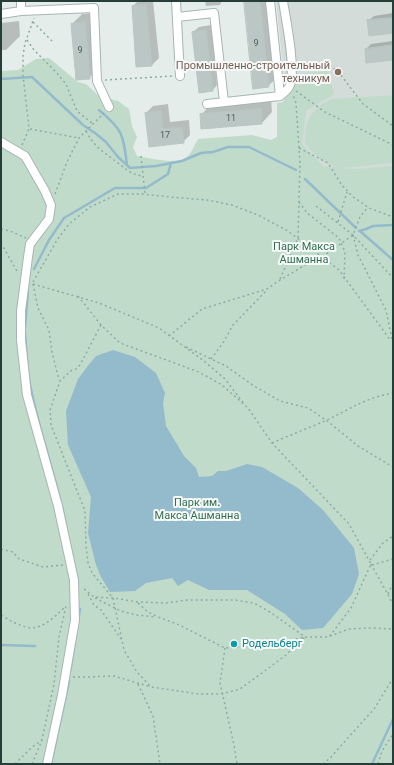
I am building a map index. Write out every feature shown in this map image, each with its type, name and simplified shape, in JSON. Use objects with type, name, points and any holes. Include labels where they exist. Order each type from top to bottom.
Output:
[{"type":"street","points":[[21,1],[21,11]]},
{"type":"street","points":[[176,1],[180,76]]},
{"type":"street","points":[[270,1],[280,96]]},
{"type":"street","points":[[207,104],[280,96],[290,86],[292,65],[283,1]]},
{"type":"street","points":[[1,14],[21,11],[94,8],[97,81],[109,107]]},
{"type":"street","points":[[177,17],[214,13],[224,102]]},
{"type":"street","points":[[1,142],[26,156],[51,205],[49,219],[30,244],[30,284],[21,311],[21,340],[27,395],[58,506],[74,580],[75,620],[47,764]]},
{"type":"path","points":[[19,152],[29,129],[23,80],[23,56],[27,39],[37,11]]},
{"type":"path","points":[[33,22],[54,44]]},
{"type":"path","points":[[27,39],[34,50],[66,84],[77,111],[92,124]]},
{"type":"path","points":[[330,65],[340,74],[363,104],[393,126]]},
{"type":"path","points":[[97,81],[138,77],[180,76]]},
{"type":"path","points":[[290,86],[325,112],[393,146]]},
{"type":"path","points":[[280,280],[298,238],[299,148],[296,102],[290,86]]},
{"type":"path","points":[[51,205],[67,162],[79,138],[102,115]]},
{"type":"path","points":[[29,129],[79,138]]},
{"type":"path","points":[[86,131],[102,152],[127,171],[136,176],[143,176]]},
{"type":"path","points":[[299,148],[328,163],[341,184],[352,196],[368,207],[393,217]]},
{"type":"path","points":[[141,156],[145,194]]},
{"type":"path","points":[[338,222],[347,191]]},
{"type":"path","points":[[30,284],[57,240],[69,224],[90,208],[118,194],[145,194],[207,200],[232,205],[258,215],[288,230],[339,270],[344,279],[393,344]]},
{"type":"path","points":[[299,202],[307,213],[339,238],[345,252],[344,279]]},
{"type":"path","points":[[316,206],[353,235],[393,278]]},
{"type":"path","points":[[211,359],[223,343],[233,325],[267,290],[280,280],[317,258],[322,257],[353,235],[360,217],[368,207]]},
{"type":"path","points":[[1,229],[19,234],[26,238],[30,244]]},
{"type":"path","points":[[353,235],[358,255],[386,310],[391,341]]},
{"type":"path","points":[[1,243],[10,261],[30,284],[38,308],[49,330],[52,352],[60,381]]},
{"type":"path","points":[[30,284],[100,303],[158,328],[204,361],[224,379],[248,408],[272,443],[349,524],[393,604]]},
{"type":"path","points":[[170,336],[202,309],[267,290]]},
{"type":"path","points":[[78,296],[100,325],[120,343],[199,372],[222,386],[248,408]]},
{"type":"path","points":[[100,325],[80,365],[60,381],[50,410],[51,425],[85,511],[88,563],[92,573],[113,598],[124,650],[137,672],[151,687]]},
{"type":"path","points":[[181,344],[226,366],[254,386],[280,401],[308,408],[326,420],[358,446],[393,467]]},
{"type":"path","points":[[272,443],[326,420],[376,396],[393,393]]},
{"type":"path","points":[[370,560],[383,543],[393,536]]},
{"type":"path","points":[[1,549],[13,552],[19,559],[43,568],[64,565],[74,580],[94,598],[121,611],[136,615],[158,617]]},
{"type":"path","points":[[372,564],[393,559]]},
{"type":"path","points":[[329,636],[350,608],[372,564]]},
{"type":"path","points":[[388,594],[393,583]]},
{"type":"path","points":[[87,592],[94,605],[101,610],[122,641]]},
{"type":"path","points":[[94,598],[113,598],[138,602],[227,600],[254,604],[270,612],[305,637]]},
{"type":"path","points":[[1,615],[19,626],[36,628],[52,620],[74,599]]},
{"type":"path","points":[[138,602],[148,612],[177,624],[225,648],[263,642],[286,641],[305,637],[329,636],[349,629],[372,628],[393,630]]},
{"type":"path","points":[[32,764],[42,740],[54,684],[59,637],[66,606]]},
{"type":"path","points":[[65,676],[114,676],[151,687],[199,694],[222,694],[240,688],[262,673],[286,655],[305,637]]},
{"type":"path","points":[[225,648],[220,683],[237,764]]},
{"type":"path","points":[[323,764],[374,709],[393,678]]},
{"type":"path","points":[[138,684],[153,716],[160,764]]},
{"type":"path","points":[[378,764],[382,751],[393,734]]},
{"type":"path","points":[[15,764],[45,736]]},
{"type":"shaded area","name":"Промышленно-строительный техникум","points":[[276,1],[393,1],[393,170],[323,171],[291,144]]},
{"type":"green space","name":"Парк им. Макса Ашманна","points":[[49,58],[78,82],[86,84],[99,96],[118,101],[129,109],[132,126],[137,137],[133,147],[137,156],[171,161],[183,159],[188,156],[198,139],[252,135],[271,140],[277,137],[277,103],[283,102],[299,74],[328,71],[334,94],[306,111],[302,144],[323,166],[337,167],[323,162],[305,143],[306,127],[310,116],[319,106],[331,99],[393,95],[393,163],[342,168],[355,169],[393,166],[393,764],[1,764],[1,71],[18,70],[36,59]]},
{"type":"water","points":[[113,350],[135,357],[156,373],[165,393],[163,403],[166,426],[184,456],[196,468],[199,477],[212,476],[218,471],[226,471],[247,464],[262,467],[298,488],[323,510],[354,548],[359,574],[352,594],[323,628],[302,630],[285,614],[247,590],[209,590],[188,580],[178,586],[172,578],[146,583],[135,591],[110,592],[96,565],[88,533],[91,497],[68,445],[66,411],[78,379],[87,367],[96,356]]},
{"type":"building","points":[[244,1],[260,1],[269,87],[253,89]]},
{"type":"building","points":[[146,5],[152,66],[136,67],[132,6]]},
{"type":"building","points":[[393,18],[393,33],[369,36],[367,20]]},
{"type":"building","points":[[85,22],[90,79],[76,80],[71,24]]},
{"type":"building","points":[[206,30],[213,91],[199,93],[192,32]]},
{"type":"building","points":[[393,45],[393,60],[366,63],[365,49]]},
{"type":"building","points":[[261,109],[262,124],[201,129],[200,114]]},
{"type":"building","points":[[161,111],[163,129],[182,127],[184,143],[149,147],[145,113]]},
{"type":"waterway","points":[[1,79],[32,77],[83,125],[106,142],[118,157],[130,168],[156,166],[182,161],[201,153],[213,152],[228,147],[249,147],[296,170]]},
{"type":"waterway","points":[[99,110],[113,123],[120,133],[123,139],[127,165]]},
{"type":"waterway","points":[[34,269],[49,240],[64,218],[115,188],[146,188],[168,174],[171,163]]},
{"type":"waterway","points":[[305,179],[356,228]]},
{"type":"waterway","points":[[359,231],[373,226],[393,225]]},
{"type":"waterway","points":[[360,231],[393,260]]},
{"type":"waterway","points":[[25,328],[28,291]]},
{"type":"waterway","points":[[25,333],[28,373],[33,398],[59,493],[67,531]]},
{"type":"waterway","points":[[70,672],[80,609]]},
{"type":"waterway","points":[[1,645],[35,646]]},
{"type":"waterway","points":[[51,764],[69,681]]},
{"type":"waterway","points":[[372,764],[393,719]]},
{"type":"place","name":"Промышленно-строительный техникум","points":[[338,72]]},
{"type":"place","name":"Родельберг","points":[[234,644]]},
{"type":"park label","name":"Парк Макса Ашманна","points":[[304,253]]}]
